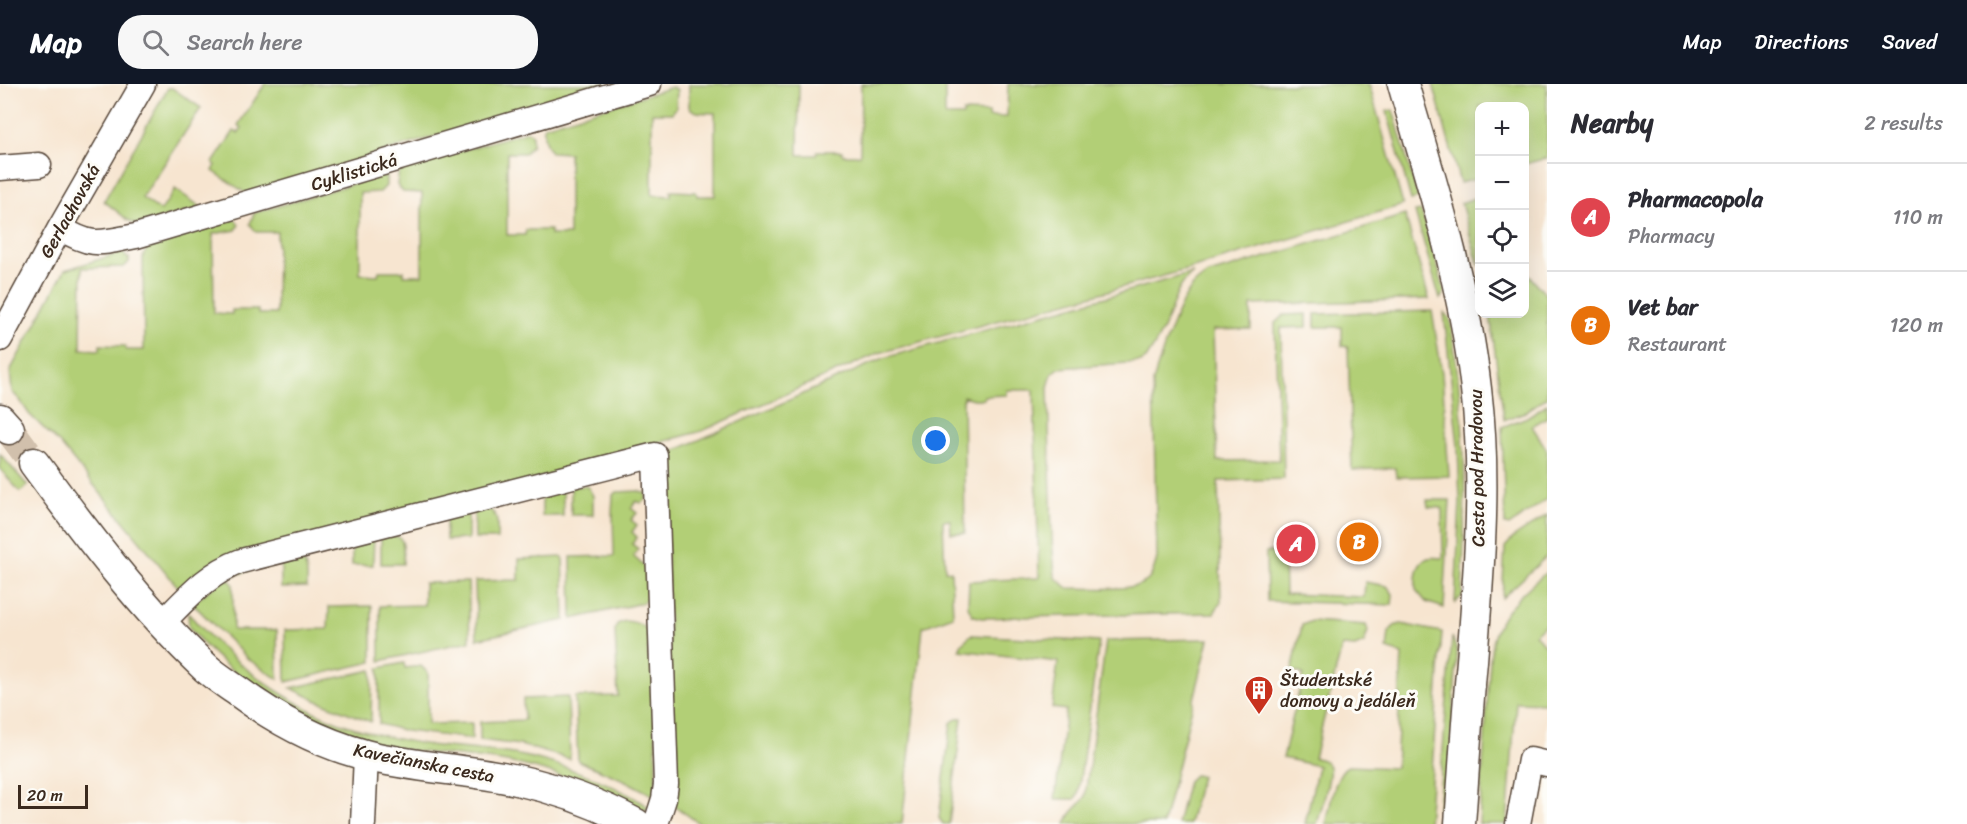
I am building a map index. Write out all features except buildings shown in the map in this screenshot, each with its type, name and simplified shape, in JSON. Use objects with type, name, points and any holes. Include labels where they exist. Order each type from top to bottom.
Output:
[{"type":"street","name":"Gerlachovská","points":[[0,339],[60,228],[143,84]]},
{"type":"street","name":"Cyklistická","points":[[60,228],[84,242],[102,242],[136,236],[649,84]]},
{"type":"street","name":"Cesta pod Hradovou","points":[[1403,84],[1437,200],[1463,302],[1477,390],[1481,454],[1480,547],[1460,824]]},
{"type":"street","points":[[0,168],[39,165]]},
{"type":"street","points":[[163,622],[207,579],[226,567],[243,561],[655,455],[666,784],[656,824]]},
{"type":"street","name":"Kavečianska cesta","points":[[34,463],[130,588],[208,669],[255,704],[295,728],[332,744],[366,755],[432,768],[516,780],[566,793],[636,824]]},
{"type":"street","points":[[363,824],[366,755]]},
{"type":"street","points":[[1518,824],[1530,760],[1547,764]]},
{"type":"green space","points":[[265,84],[606,84],[247,194],[213,171],[216,165],[213,163],[234,131],[238,133],[242,128],[238,125]]},
{"type":"green space","points":[[689,84],[799,84],[798,155],[816,155],[817,151],[842,151],[843,155],[860,155],[861,84],[945,84],[945,116],[963,116],[963,112],[989,113],[989,117],[1007,117],[1008,84],[1369,84],[1403,205],[1193,268],[879,353],[702,431],[592,461],[182,592],[60,444],[29,414],[12,392],[10,371],[65,270],[123,252],[129,258],[129,262],[124,267],[82,268],[81,349],[100,350],[100,345],[125,346],[126,350],[144,350],[143,258],[148,245],[235,219],[239,224],[236,230],[213,234],[214,313],[232,314],[232,310],[258,310],[258,314],[276,314],[277,232],[256,232],[250,224],[254,213],[382,175],[386,177],[386,186],[380,192],[360,193],[360,274],[378,275],[379,271],[404,271],[404,275],[422,275],[422,193],[403,192],[397,185],[399,169],[528,131],[532,134],[532,145],[525,153],[507,153],[507,235],[525,235],[526,230],[550,230],[550,235],[569,235],[569,153],[551,152],[544,140],[544,126],[672,87],[677,90],[676,108],[672,113],[652,113],[652,195],[671,196],[671,191],[696,192],[697,196],[715,196],[715,113],[698,112],[689,107]]},
{"type":"green space","points":[[1433,84],[1547,84],[1547,158],[1529,163],[1529,102],[1475,102],[1475,179],[1460,183]]},
{"type":"green space","points":[[168,88],[172,88],[201,108],[142,198],[161,211],[175,189],[202,208],[137,225],[104,201]]},
{"type":"green space","points":[[1393,110],[1418,198],[1411,200],[1387,111]]},
{"type":"green space","points":[[1475,198],[1475,252],[1461,203]]},
{"type":"green space","points":[[1421,211],[1445,292],[1440,299],[1415,212]]},
{"type":"green space","points":[[1405,215],[1429,299],[1251,305],[1251,329],[1213,330],[1217,461],[1279,460],[1275,323],[1284,315],[1307,314],[1307,327],[1281,328],[1284,479],[1218,481],[1221,602],[1214,613],[981,618],[972,615],[968,606],[969,581],[1039,578],[1034,390],[1007,390],[1007,395],[984,396],[984,399],[963,396],[965,533],[951,533],[950,520],[943,521],[945,570],[951,571],[953,616],[923,627],[902,824],[700,824],[672,804],[665,455],[884,358],[1193,273],[1179,290],[1162,332],[1146,359],[1141,362],[1059,368],[1052,374],[1048,387],[1055,577],[1068,588],[1110,588],[1142,584],[1148,580],[1154,570],[1157,558],[1153,382],[1164,346],[1186,295],[1206,275]]},
{"type":"green space","points":[[1529,276],[1547,296],[1547,397],[1525,412],[1504,420],[1491,318],[1529,318]]},
{"type":"green space","points":[[1432,311],[1442,373],[1449,476],[1396,477],[1395,468],[1352,470],[1348,347],[1342,346],[1342,327],[1315,327],[1315,314]]},
{"type":"green space","points":[[1444,313],[1450,318],[1461,408],[1464,458],[1462,596],[1455,603],[1460,501],[1458,446]]},
{"type":"green space","points":[[1547,404],[1547,417],[1532,426],[1547,450],[1547,499],[1509,526],[1505,525],[1502,427],[1527,417]]},
{"type":"green space","points":[[0,454],[28,486],[20,492],[0,469]]},
{"type":"green space","points":[[563,487],[563,516],[542,516],[542,495]]},
{"type":"green space","points":[[571,487],[588,487],[593,496],[593,515],[571,515]]},
{"type":"green space","points":[[617,492],[646,493],[646,499],[641,503],[636,501],[631,508],[637,513],[631,520],[637,525],[632,532],[637,537],[632,544],[638,549],[633,556],[647,569],[648,597],[642,603],[572,619],[571,557],[614,556],[613,495]]},
{"type":"green space","points":[[1427,500],[1450,500],[1444,608],[1426,602],[1416,590],[1416,577],[1421,563],[1428,558],[1443,558],[1442,508],[1428,507]]},
{"type":"green space","points":[[488,509],[496,518],[497,539],[475,539],[474,510]]},
{"type":"green space","points":[[468,510],[468,539],[446,540],[446,518]]},
{"type":"green space","points":[[1547,515],[1547,556],[1502,598],[1505,547],[1514,537]]},
{"type":"green space","points":[[374,535],[373,565],[352,565],[352,543]]},
{"type":"green space","points":[[381,535],[395,536],[402,541],[403,564],[381,564]]},
{"type":"green space","points":[[1284,551],[1285,594],[1364,597],[1365,582],[1387,586],[1393,594],[1392,605],[1267,601],[1266,552]]},
{"type":"green space","points":[[563,557],[565,620],[477,639],[475,581],[519,580],[519,559]]},
{"type":"green space","points":[[298,558],[306,567],[307,587],[281,588],[281,559]]},
{"type":"green space","points":[[1547,572],[1547,623],[1535,634],[1547,648],[1547,703],[1516,702],[1507,824],[1479,824],[1490,660],[1494,635],[1512,604]]},
{"type":"green space","points":[[227,577],[233,584],[233,630],[277,630],[278,679],[248,659],[192,603]]},
{"type":"green space","points":[[468,582],[470,641],[380,661],[380,606],[424,605],[424,583]]},
{"type":"green space","points":[[372,606],[372,662],[286,682],[285,630],[328,629],[329,607]]},
{"type":"green space","points":[[188,613],[245,668],[278,691],[326,717],[355,728],[399,739],[429,745],[515,754],[556,764],[617,788],[650,808],[641,811],[591,787],[538,769],[501,761],[390,747],[324,725],[273,699],[227,666],[189,627]]},
{"type":"green space","points":[[625,621],[637,623],[645,628],[655,647],[648,647],[648,657],[655,657],[656,797],[624,780],[578,761],[575,697],[618,696],[615,630],[617,624]]},
{"type":"green space","points":[[1312,621],[1366,625],[1368,631],[1364,643],[1355,647],[1342,646],[1314,758],[1323,760],[1329,767],[1327,786],[1317,824],[1305,824],[1318,766],[1283,758],[1303,674],[1292,671],[1302,625]]},
{"type":"green space","points":[[1401,624],[1442,632],[1428,824],[1326,824],[1339,775],[1348,766],[1396,768],[1402,654],[1387,649],[1389,632],[1394,626]]},
{"type":"green space","points":[[971,635],[1099,642],[1078,794],[1075,799],[1055,799],[1066,710],[1052,708],[1058,662],[959,650],[962,643]]},
{"type":"green space","points":[[1452,637],[1457,657],[1445,824],[1437,824]]},
{"type":"green space","points":[[1209,639],[1163,824],[1066,824],[1069,816],[1085,797],[1106,641]]},
{"type":"green space","points":[[404,663],[405,668],[421,666],[428,673],[428,724],[472,723],[472,739],[406,731],[379,724],[379,668]]},
{"type":"green space","points":[[372,670],[371,722],[291,688]]},
{"type":"green space","points":[[568,697],[570,759],[520,745],[480,740],[480,722],[524,720],[523,699]]},
{"type":"green space","points":[[957,718],[962,718],[949,824],[943,824],[939,818],[951,723]]},
{"type":"green space","points":[[1194,775],[1201,776],[1189,824],[1177,824],[1188,781]]},
{"type":"tunnel","points":[[9,429],[34,463]]},
{"type":"place","name":"Vet bar","points":[[1359,542]]},
{"type":"place","name":"Pharmacopola","points":[[1296,544]]},
{"type":"place","name":"Študentské domovy a jedáleň","points":[[1259,716]]}]
